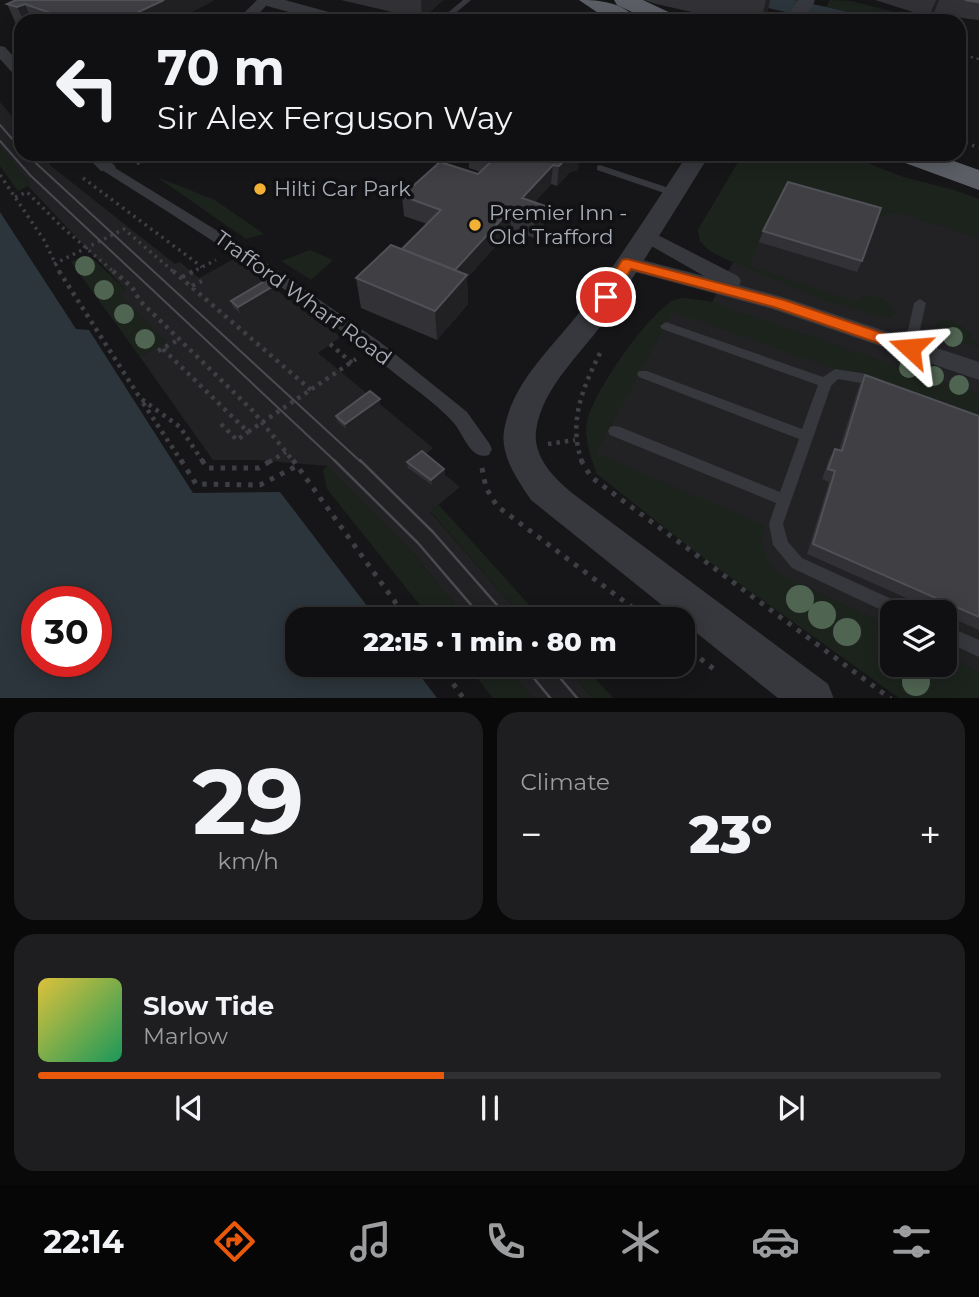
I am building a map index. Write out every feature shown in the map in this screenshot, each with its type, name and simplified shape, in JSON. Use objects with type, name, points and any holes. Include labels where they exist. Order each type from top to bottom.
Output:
[{"type":"highway","points":[[590,0],[614,14]]},
{"type":"highway","points":[[625,0],[654,14]]},
{"type":"highway","points":[[926,161],[979,180]]},
{"type":"highway","points":[[944,161],[979,180]]},
{"type":"street","points":[[250,14],[265,0],[316,14]]},
{"type":"street","points":[[0,50],[14,66]]},
{"type":"street","points":[[101,161],[107,167]]},
{"type":"street","points":[[695,161],[598,309],[532,394],[520,431],[521,448],[531,472],[543,489],[813,698]]},
{"type":"street","name":"Trafford Wharf Road","points":[[107,167],[237,248],[374,347],[460,417],[482,449]]},
{"type":"street","points":[[646,236],[687,260],[778,303]]},
{"type":"street","points":[[627,263],[778,303],[979,371]]},
{"type":"lane","points":[[450,14],[467,0]]},
{"type":"lane","points":[[600,168],[622,178],[674,193]]},
{"type":"lane","points":[[910,348],[920,303]]},
{"type":"lane","points":[[666,326],[825,383]]},
{"type":"lane","points":[[643,374],[806,436]]},
{"type":"lane","points":[[880,601],[797,563],[781,545],[776,524],[825,383],[835,374],[862,378],[888,387]]},
{"type":"lane","points":[[615,431],[784,500]]},
{"type":"lane","points":[[957,639],[979,649]]},
{"type":"path","points":[[137,164],[141,161]]},
{"type":"path","points":[[0,175],[44,240],[54,264],[196,484],[260,485],[297,466]]},
{"type":"path","points":[[83,178],[202,267],[182,277]]},
{"type":"path","points":[[15,198],[27,192],[132,287],[140,301],[263,423],[399,607]]},
{"type":"path","points":[[54,264],[124,229],[311,390]]},
{"type":"path","points":[[192,286],[202,281]]},
{"type":"path","points":[[180,340],[161,350],[248,432]]},
{"type":"path","points":[[330,344],[352,363]]},
{"type":"path","points":[[605,344],[578,406],[574,429],[576,448],[583,467],[591,477],[891,698]]},
{"type":"path","points":[[221,424],[237,440],[374,347]]},
{"type":"path","points":[[140,398],[180,427],[208,468],[259,468],[286,452]]},
{"type":"path","points":[[449,677],[464,698]]},
{"type":"shaded area","points":[[732,0],[795,0],[857,14],[795,14]]},
{"type":"shaded area","points":[[830,0],[851,1],[902,14],[857,14],[826,7]]},
{"type":"shaded area","points":[[0,102],[14,119],[14,161],[48,161],[175,264],[180,262],[199,278],[234,259],[341,337],[318,353],[433,448],[423,457],[460,487],[430,512],[513,607],[457,607],[411,551],[327,466],[257,460],[213,460],[140,357],[166,342],[118,294],[126,290],[28,186],[31,185],[0,147]]},
{"type":"shaded area","points":[[0,147],[31,185],[18,191],[0,166]]},
{"type":"shaded area","points":[[739,161],[767,161],[979,222],[979,698],[923,698],[893,677],[957,677],[957,600],[880,600],[880,668],[624,486],[590,447],[586,433],[588,420],[606,383],[647,324],[671,301],[684,298],[712,302],[733,262],[710,251],[700,241],[698,230]]},
{"type":"shaded area","points":[[739,161],[863,161],[903,177],[979,199],[979,238],[897,213],[759,242],[750,266],[856,302],[863,295],[883,299],[896,312],[890,319],[822,300],[721,257],[703,244],[698,230]]},
{"type":"shaded area","points":[[157,177],[215,200],[264,234],[246,239]]},
{"type":"shaded area","points":[[0,212],[76,329],[89,330],[193,493],[280,492],[368,607],[285,607],[285,677],[421,677],[437,698],[0,698]]},
{"type":"shaded area","points":[[310,250],[333,260],[311,280],[281,261]]},
{"type":"shaded area","points":[[81,257],[93,259],[126,290],[119,295],[167,343],[140,357],[71,262]]},
{"type":"shaded area","points":[[684,298],[712,302],[979,394],[979,420],[673,312],[596,453],[764,525],[764,551],[778,573],[880,620],[880,677],[957,677],[957,658],[979,673],[979,698],[899,698],[698,554],[597,474],[586,435],[591,409],[633,341],[658,312],[674,300]]},
{"type":"shaded area","points":[[945,319],[966,329],[974,341],[979,343],[979,348],[937,334],[936,324]]},
{"type":"shaded area","points":[[327,466],[411,551],[457,607],[421,607],[327,489],[323,470]]},
{"type":"shaded area","points":[[438,504],[531,607],[514,607],[430,511]]},
{"type":"shaded area","points":[[476,677],[515,677],[533,698],[493,698]]},
{"type":"shaded area","points":[[515,677],[575,677],[593,698],[533,698]]},
{"type":"shaded area","points":[[575,677],[594,677],[613,698],[593,698]]},
{"type":"building","points":[[16,0],[164,0],[134,14],[54,14],[25,4],[17,7],[7,4]]},
{"type":"building","points":[[492,161],[564,161],[559,166],[553,165],[522,198],[545,206],[535,218],[511,209],[455,270],[402,249],[441,210],[402,196],[440,162],[478,174]]},
{"type":"building","points":[[788,182],[881,208],[862,261],[763,231]]},
{"type":"building","points":[[391,245],[467,275],[435,311],[356,278]]},
{"type":"building","points":[[268,279],[275,285],[238,307],[231,301]]},
{"type":"building","points":[[865,375],[979,416],[979,617],[957,607],[957,600],[940,600],[813,544],[835,471],[828,469],[835,449],[842,451]]},
{"type":"building","points":[[370,391],[380,399],[345,424],[336,416]]},
{"type":"building","points":[[422,451],[444,469],[431,480],[407,462]]},
{"type":"tram line","points":[[0,125],[14,141]]},
{"type":"tram line","points":[[0,141],[14,157]]},
{"type":"tram line","points":[[18,161],[336,462]]},
{"type":"tram line","points":[[34,161],[361,462]]},
{"type":"tram line","points":[[334,460],[418,543],[473,607]]},
{"type":"tram line","points":[[360,460],[433,532],[499,607]]},
{"type":"tram line","points":[[533,677],[550,698]]},
{"type":"tram line","points":[[559,677],[577,698]]},
{"type":"place","name":"Hilti Car Park","points":[[260,189]]},
{"type":"place","name":"Premier Inn - Old Trafford","points":[[475,225]]},
{"type":"route","points":[[606,297],[627,263],[778,303],[910,348]]}]
